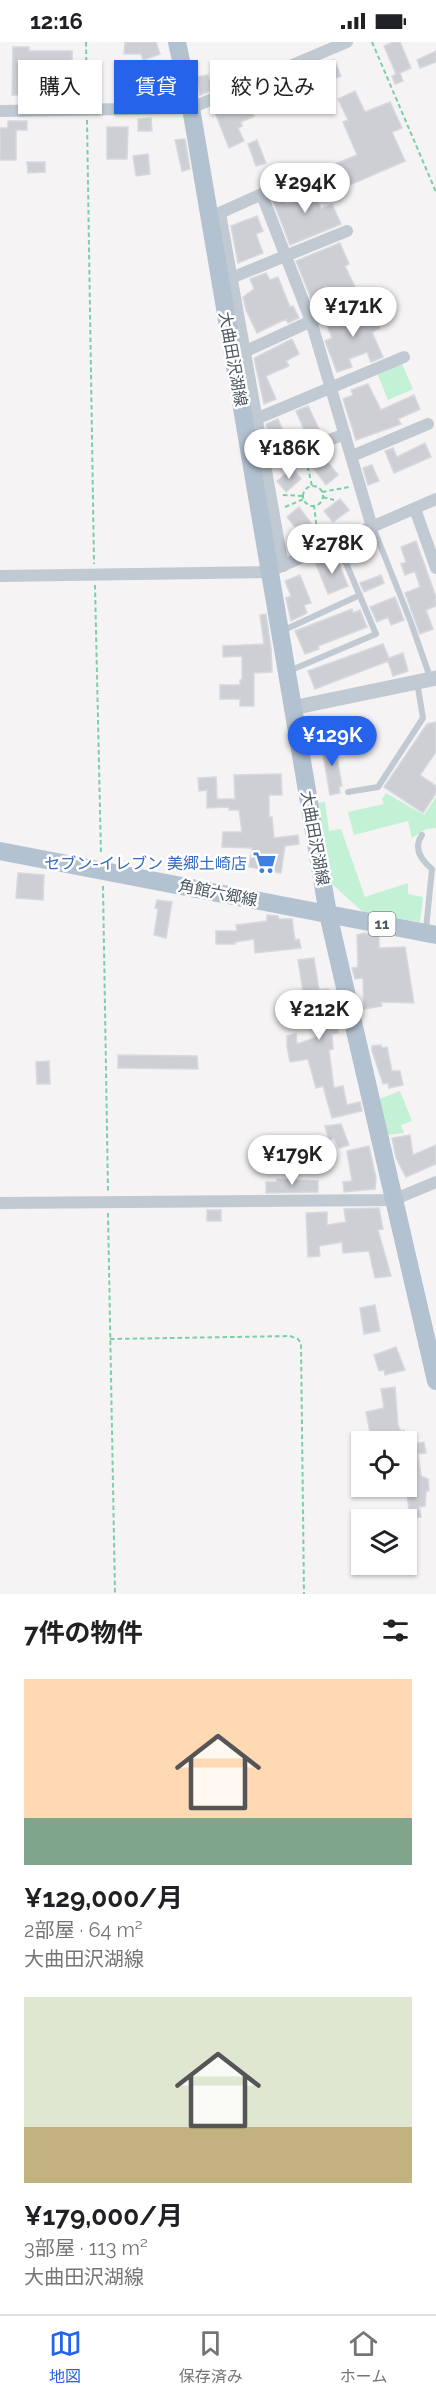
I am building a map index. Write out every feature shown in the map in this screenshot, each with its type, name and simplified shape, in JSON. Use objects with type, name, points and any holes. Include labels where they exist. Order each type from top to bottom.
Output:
[{"type":"main road","name":"大曲田沢湖線","points":[[177,42],[181,60]]},
{"type":"main road","name":"大曲田沢湖線","points":[[192,114],[214,215],[276,569],[279,633],[328,914],[436,1381]]},
{"type":"main road","name":"角館六郷線","points":[[0,851],[431,934]]},
{"type":"street","points":[[198,105],[347,42]]},
{"type":"street","points":[[0,111],[18,111]]},
{"type":"street","points":[[276,569],[273,513],[231,278],[214,215],[313,171]]},
{"type":"street","points":[[262,195],[311,321],[372,526]]},
{"type":"street","points":[[231,278],[347,231]]},
{"type":"street","points":[[244,352],[370,294]]},
{"type":"street","points":[[256,419],[404,357]]},
{"type":"street","points":[[352,456],[428,424]]},
{"type":"street","points":[[264,465],[345,434]]},
{"type":"street","points":[[0,576],[276,569],[338,544],[372,526],[436,499]]},
{"type":"street","points":[[415,508],[436,568]]},
{"type":"street","points":[[292,708],[428,680]]},
{"type":"street","points":[[0,1203],[393,1200],[436,1182]]},
{"type":"lane","points":[[348,792],[378,787],[423,718],[428,680],[410,620],[372,526]]},
{"type":"lane","points":[[286,672],[376,634],[338,544]]},
{"type":"lane","points":[[279,633],[360,595]]},
{"type":"lane","points":[[422,835],[418,840],[419,854],[423,862],[434,869],[431,934]]},
{"type":"path","points":[[86,42],[86,60]]},
{"type":"path","points":[[372,42],[436,192]]},
{"type":"path","points":[[87,114],[115,1594]]},
{"type":"path","points":[[304,449],[312,486]]},
{"type":"path","points":[[322,492],[360,485]]},
{"type":"path","points":[[315,506],[308,504],[304,497],[306,490],[317,486],[323,497]]},
{"type":"path","points":[[269,495],[304,497]]},
{"type":"path","points":[[273,513],[304,497]]},
{"type":"path","points":[[323,497],[334,500]]},
{"type":"path","points":[[320,551],[315,506],[323,497]]},
{"type":"path","points":[[109,1339],[290,1336],[298,1339],[301,1343],[304,1594]]},
{"type":"green space","points":[[401,362],[413,389],[388,400],[377,373]]},
{"type":"green space","points":[[386,793],[424,815],[436,797],[436,828],[426,829],[412,838],[408,821],[354,835],[348,812],[384,804],[382,799]]},
{"type":"green space","points":[[325,802],[329,831],[341,829],[365,897],[408,883],[408,894],[423,897],[420,922],[364,913],[331,883],[316,803]]},
{"type":"green space","points":[[400,1091],[412,1121],[401,1125],[404,1133],[386,1135],[379,1099]]},
{"type":"building","points":[[125,42],[156,42],[160,54],[143,60],[141,54],[124,54]]},
{"type":"building","points":[[400,42],[411,68],[400,73],[403,81],[395,84],[392,76],[396,74],[384,46]]},
{"type":"building","points":[[13,47],[29,47],[29,51],[72,51],[72,60],[18,60],[18,95],[12,95]]},
{"type":"building","points":[[436,51],[436,62],[420,68],[417,60]]},
{"type":"building","points":[[336,65],[341,76],[336,78]]},
{"type":"building","points":[[208,75],[210,91],[200,95],[198,77]]},
{"type":"building","points":[[355,91],[365,112],[390,102],[402,128],[392,132],[405,161],[345,187],[335,164],[357,155],[343,122],[348,120],[338,99]]},
{"type":"building","points":[[216,114],[253,114],[254,116],[241,122],[242,126],[238,128],[244,141],[229,148]]},
{"type":"building","points":[[151,118],[152,131],[138,131],[138,119]]},
{"type":"building","points":[[8,121],[27,121],[27,130],[16,130],[16,160],[0,160],[0,128],[8,128]]},
{"type":"building","points":[[107,127],[128,127],[127,159],[107,159]]},
{"type":"building","points":[[185,139],[190,169],[182,171],[175,140]]},
{"type":"building","points":[[257,140],[266,163],[256,166],[248,144]]},
{"type":"building","points":[[148,154],[150,174],[136,176],[133,156]]},
{"type":"building","points":[[27,162],[45,162],[45,172],[28,173]]},
{"type":"building","points":[[320,179],[324,188],[314,193],[321,209],[332,204],[341,224],[290,245],[272,198],[282,194],[286,204],[301,198],[297,189]]},
{"type":"building","points":[[257,216],[263,231],[256,234],[263,253],[238,263],[231,226]]},
{"type":"building","points":[[340,243],[349,264],[345,266],[355,287],[313,303],[296,261]]},
{"type":"building","points":[[266,273],[270,280],[278,277],[290,307],[293,306],[299,318],[288,323],[286,319],[257,333],[246,310],[243,297],[254,289],[250,279]]},
{"type":"building","points":[[359,309],[361,313],[371,309],[380,328],[372,332],[383,357],[371,362],[367,352],[349,359],[352,367],[337,372],[325,341],[332,338],[326,323]]},
{"type":"building","points":[[292,339],[299,354],[286,361],[289,366],[266,376],[276,399],[264,404],[254,358]]},
{"type":"building","points":[[368,384],[381,410],[414,395],[420,409],[398,419],[401,424],[356,440],[343,399],[353,395],[351,390]]},
{"type":"building","points":[[308,406],[319,429],[306,434],[296,411]]},
{"type":"building","points":[[278,419],[288,442],[272,449],[266,424]]},
{"type":"building","points":[[425,443],[431,457],[394,473],[385,451],[393,448],[397,457]]},
{"type":"building","points":[[326,460],[338,475],[326,485],[314,469]]},
{"type":"building","points":[[372,465],[379,481],[368,485],[363,468]]},
{"type":"building","points":[[293,468],[301,479],[286,492],[277,481]]},
{"type":"building","points":[[340,499],[349,510],[333,522],[324,511]]},
{"type":"building","points":[[299,507],[311,523],[299,532],[287,517]]},
{"type":"building","points":[[416,541],[436,597],[436,606],[426,610],[433,629],[420,634],[405,593],[420,587],[415,571],[405,575],[401,564],[406,562],[401,547]]},
{"type":"building","points":[[336,556],[348,586],[328,594],[316,564]]},
{"type":"building","points":[[300,575],[311,603],[304,605],[307,613],[291,621],[286,598],[291,596],[285,581]]},
{"type":"building","points":[[381,575],[384,583],[364,592],[360,583]]},
{"type":"building","points":[[395,597],[404,620],[391,625],[388,617],[377,622],[370,607]]},
{"type":"building","points":[[352,609],[353,613],[360,610],[367,627],[318,646],[319,649],[305,654],[295,631]]},
{"type":"building","points":[[266,614],[272,672],[254,673],[254,706],[240,706],[240,699],[220,699],[220,685],[240,685],[240,680],[242,680],[242,656],[223,657],[223,646],[264,644],[260,615]]},
{"type":"building","points":[[383,644],[389,658],[403,653],[408,671],[393,676],[388,661],[315,689],[308,671]]},
{"type":"building","points":[[436,722],[436,752],[420,775],[436,786],[436,793],[423,813],[384,787],[427,724]]},
{"type":"building","points":[[334,741],[342,786],[339,787],[340,793],[330,795],[321,743]]},
{"type":"building","points":[[281,774],[282,795],[269,795],[269,817],[272,817],[274,838],[298,835],[299,844],[285,846],[281,873],[249,867],[252,848],[222,847],[223,832],[242,832],[239,810],[229,810],[229,807],[207,808],[207,790],[199,791],[198,778],[216,777],[217,799],[235,799],[234,775]]},
{"type":"building","points":[[18,873],[44,875],[43,900],[16,898]]},
{"type":"building","points":[[157,900],[172,902],[166,938],[154,935]]},
{"type":"building","points":[[267,915],[278,916],[279,919],[292,919],[295,940],[299,939],[301,948],[255,953],[254,939],[235,942],[235,944],[216,944],[216,931],[237,931],[236,925],[267,921]]},
{"type":"building","points":[[364,933],[379,935],[379,948],[405,947],[414,1003],[381,1002],[382,1006],[364,1009],[363,978],[355,979],[352,968],[358,967],[357,935]]},
{"type":"building","points":[[314,958],[319,990],[328,989],[332,1014],[336,1014],[338,1033],[332,1034],[333,1049],[329,1050],[334,1088],[343,1086],[347,1105],[360,1102],[362,1111],[332,1118],[323,1086],[316,1088],[308,1059],[290,1062],[287,1046],[287,1036],[296,1034],[297,1044],[317,1037],[316,1000],[290,1004],[289,992],[303,991],[298,960]]},
{"type":"building","points":[[381,1045],[382,1048],[387,1047],[392,1071],[400,1071],[403,1085],[389,1088],[388,1083],[383,1084],[372,1051],[372,1046]]},
{"type":"building","points":[[118,1055],[197,1056],[198,1069],[118,1068]]},
{"type":"building","points":[[49,1061],[50,1084],[37,1084],[36,1062]]},
{"type":"building","points":[[341,1124],[349,1145],[339,1148],[334,1138],[329,1140],[325,1126]]},
{"type":"building","points":[[410,1135],[413,1155],[436,1145],[436,1164],[406,1177],[396,1158],[392,1138]]},
{"type":"building","points":[[369,1146],[376,1178],[375,1189],[344,1192],[343,1182],[352,1181],[347,1151]]},
{"type":"building","points":[[277,1179],[318,1181],[318,1192],[266,1193],[266,1182],[277,1182]]},
{"type":"building","points":[[379,1208],[383,1229],[378,1230],[391,1276],[375,1278],[369,1251],[343,1253],[342,1242],[319,1246],[320,1256],[308,1257],[306,1213],[327,1212],[327,1225],[346,1222],[344,1209]]},
{"type":"building","points":[[207,1210],[221,1210],[221,1221],[207,1221]]},
{"type":"building","points":[[375,1305],[380,1331],[364,1334],[360,1308]]},
{"type":"building","points":[[396,1347],[405,1370],[385,1375],[384,1370],[379,1371],[374,1355]]},
{"type":"building","points":[[395,1387],[398,1425],[401,1431],[370,1431],[366,1412],[384,1408],[381,1389]]},
{"type":"building","points":[[424,1442],[426,1453],[418,1454],[421,1476],[428,1479],[429,1491],[426,1491],[425,1506],[419,1507],[421,1517],[417,1517],[417,1509],[409,1509],[407,1497],[417,1497],[417,1443]]},
{"type":"place","name":"セブン-イレブン 美郷土崎店","points":[[265,863]]}]
